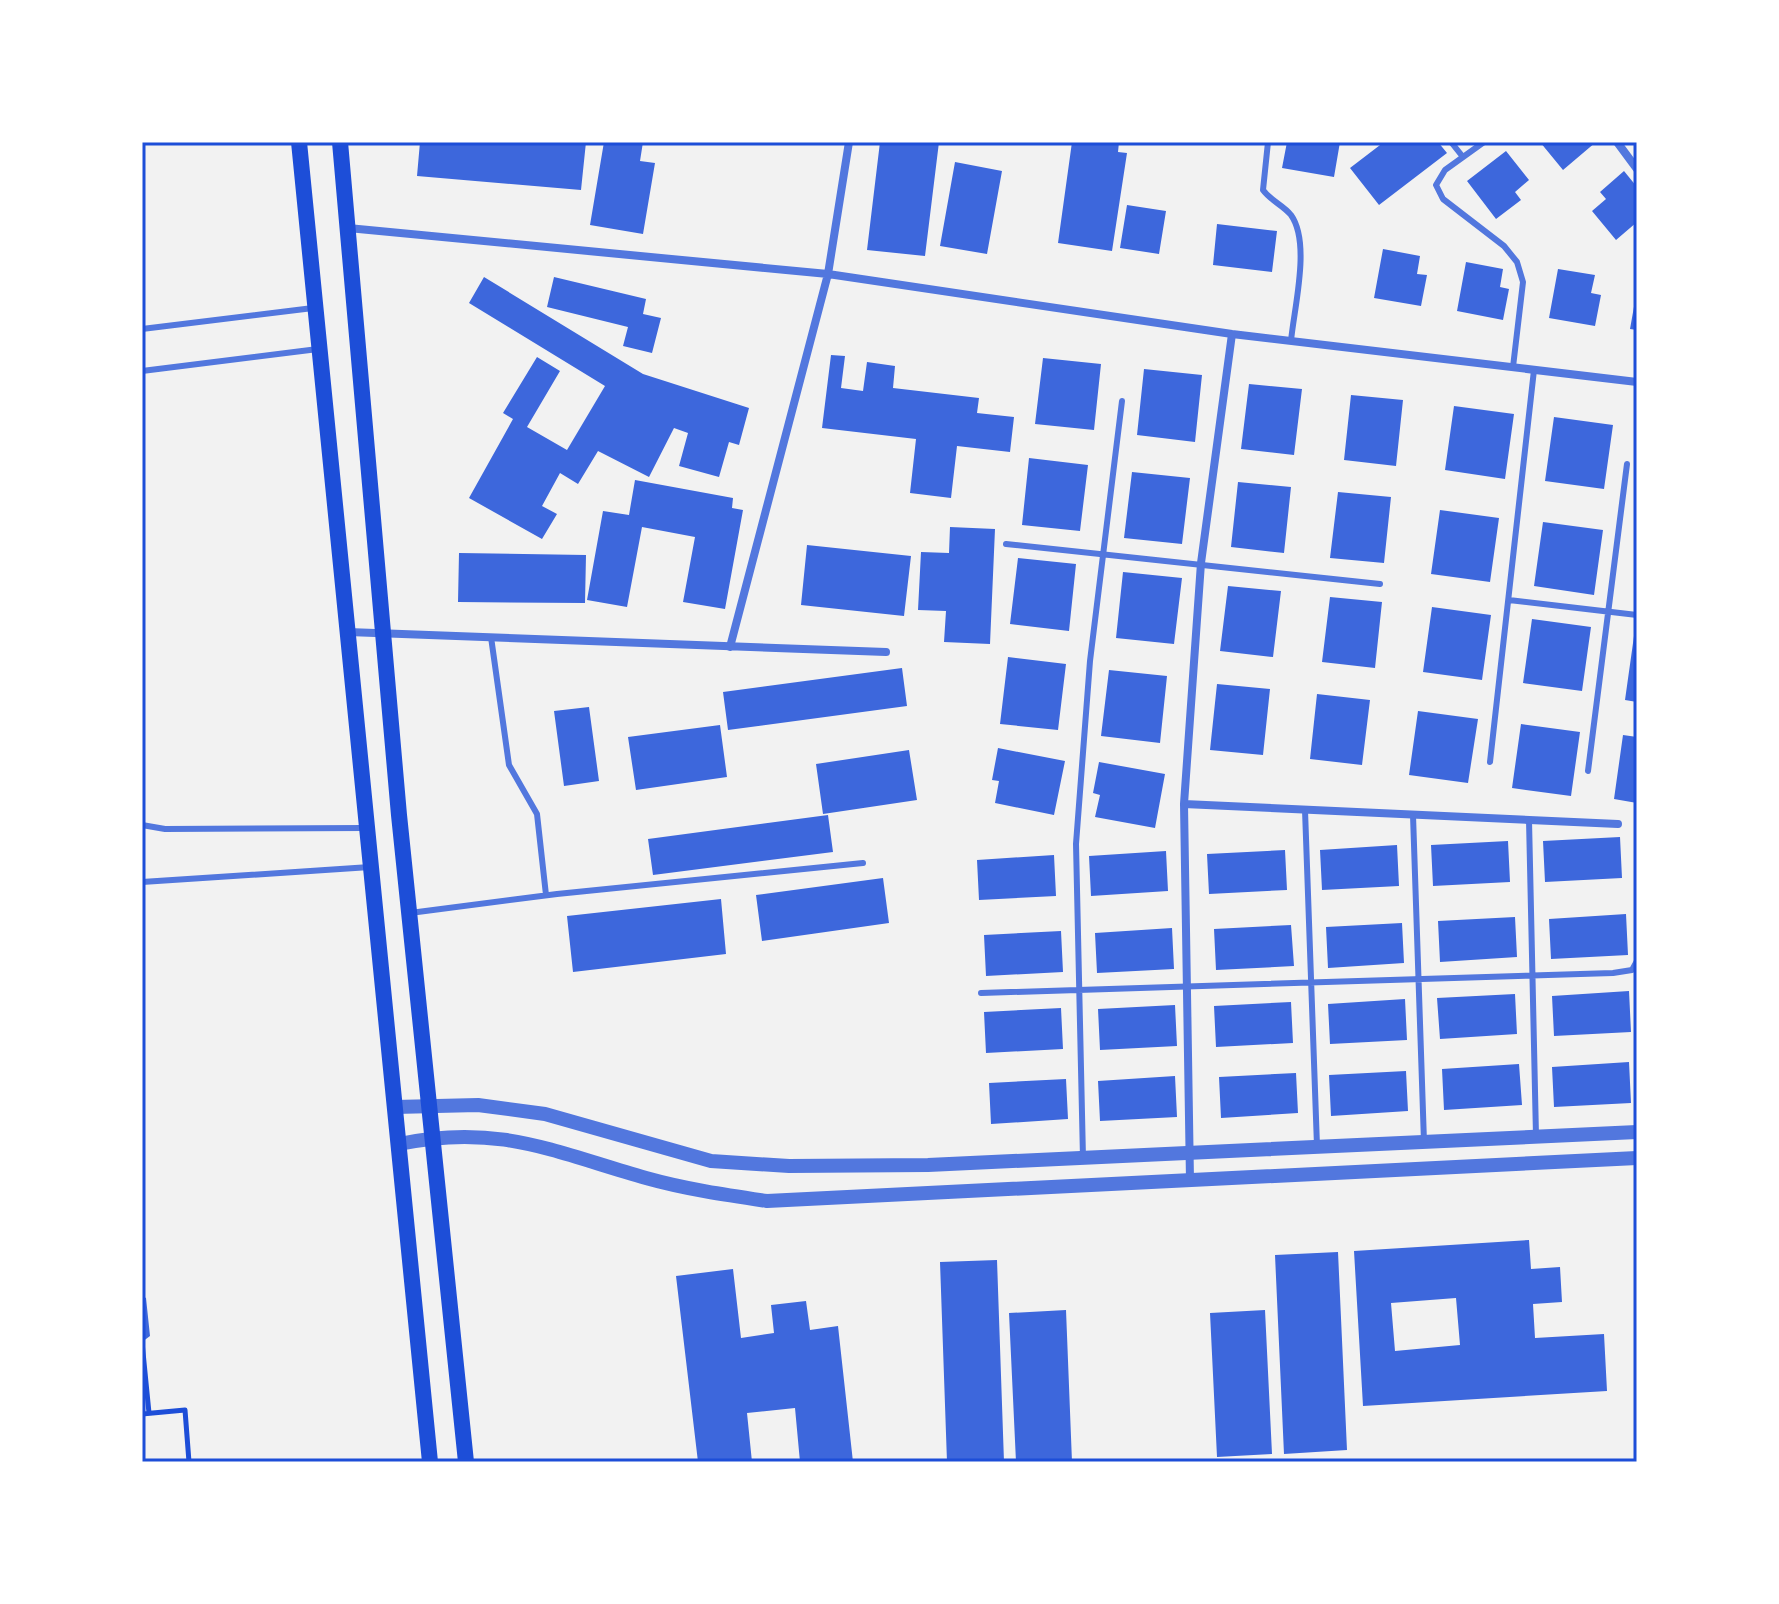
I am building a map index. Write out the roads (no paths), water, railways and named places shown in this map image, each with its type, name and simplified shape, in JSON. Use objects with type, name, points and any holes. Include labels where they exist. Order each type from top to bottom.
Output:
[{"type":"main road","points":[[299,142],[430,1462]]},
{"type":"main road","points":[[340,142],[382,632],[466,1462]]},
{"type":"street","points":[[730,647],[828,274],[849,142]]},
{"type":"street","points":[[1617,142],[1637,169]]},
{"type":"street","points":[[347,228],[828,274],[1232,334],[1637,382]]},
{"type":"street","points":[[1190,1180],[1192,1153],[1184,804],[1201,563],[1232,334]]},
{"type":"street","points":[[348,632],[886,652]]},
{"type":"street","points":[[1184,804],[1618,824]]},
{"type":"street","points":[[395,1107],[478,1105],[545,1114],[711,1161],[789,1166],[1083,1158],[1637,1132]]},
{"type":"street","points":[[399,1144],[432,1137],[483,1135],[534,1143],[647,1178],[767,1201],[1637,1158]]},
{"type":"lane","points":[[1268,142],[1263,190],[1271,202],[1289,213],[1301,246],[1291,341]]},
{"type":"lane","points":[[1451,142],[1463,157]]},
{"type":"lane","points":[[1484,142],[1445,170],[1436,185],[1443,199],[1504,246],[1517,262],[1523,282],[1513,367]]},
{"type":"lane","points":[[142,329],[314,307]]},
{"type":"lane","points":[[142,371],[318,349]]},
{"type":"lane","points":[[1490,762],[1534,370]]},
{"type":"lane","points":[[1083,1158],[1076,844],[1090,661],[1122,401]]},
{"type":"lane","points":[[1588,771],[1627,464]]},
{"type":"lane","points":[[1006,544],[1380,584]]},
{"type":"lane","points":[[1509,600],[1637,615]]},
{"type":"lane","points":[[491,637],[509,765],[537,814],[546,895]]},
{"type":"lane","points":[[1305,810],[1317,1147]]},
{"type":"lane","points":[[1413,815],[1424,1142]]},
{"type":"lane","points":[[1529,820],[1536,1137]]},
{"type":"lane","points":[[142,825],[165,829],[368,828]]},
{"type":"lane","points":[[409,913],[546,895],[863,863]]},
{"type":"lane","points":[[142,882],[372,867]]},
{"type":"lane","points":[[981,993],[1311,985],[1418,978],[1613,973],[1632,970],[1637,961]]}]
